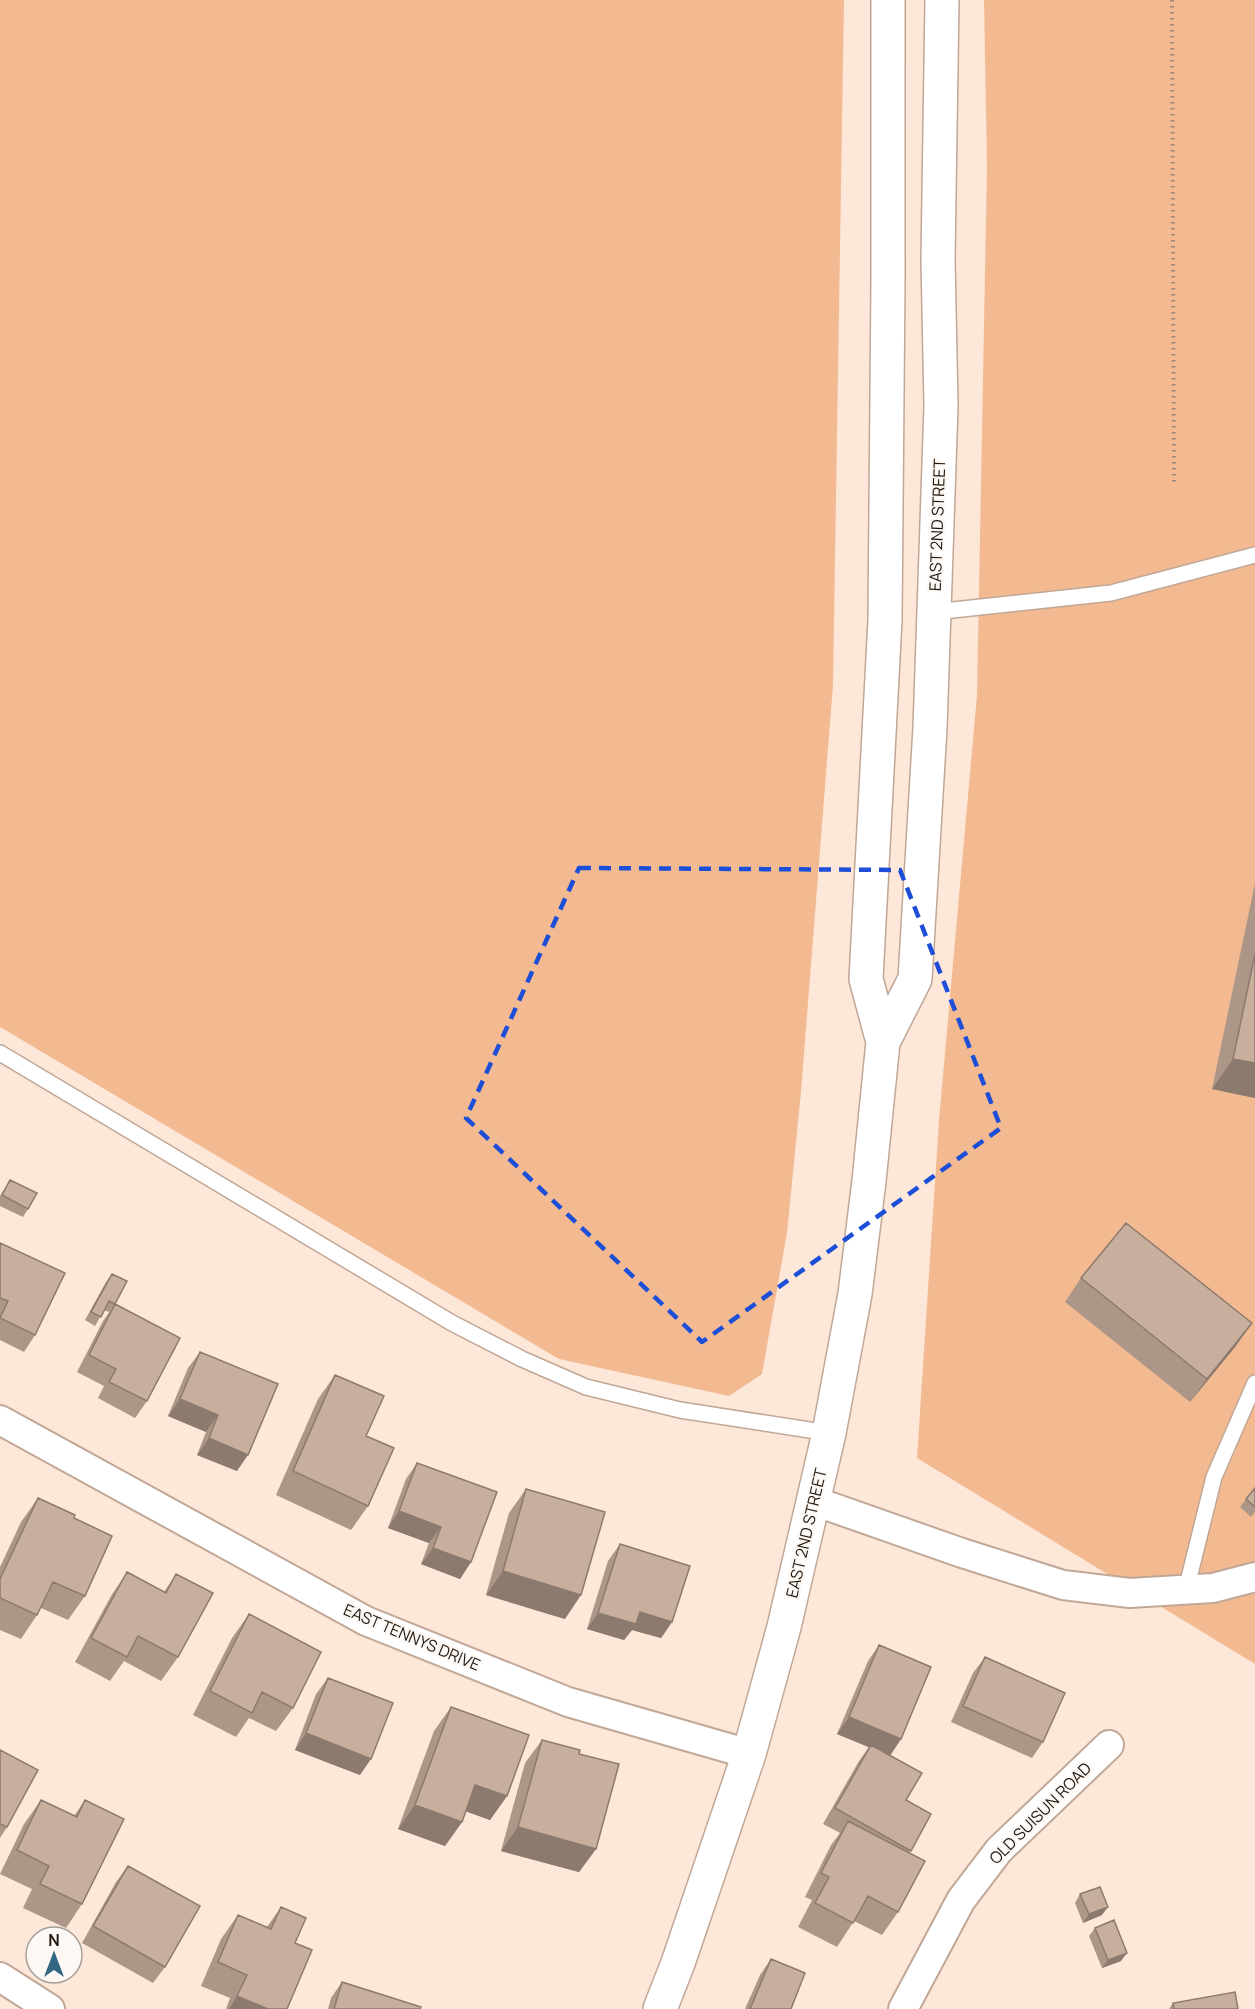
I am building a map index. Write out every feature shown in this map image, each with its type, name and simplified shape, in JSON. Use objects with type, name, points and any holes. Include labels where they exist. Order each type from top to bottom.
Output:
[{"type":"main road","name":"EAST 2ND STREET","points":[[883,1042],[866,979],[885,621],[888,0]]},
{"type":"main road","name":"EAST 2ND STREET","points":[[660,2009],[678,1963],[749,1754],[784,1627],[830,1433],[855,1294],[883,1042],[915,979],[930,728],[940,406],[938,259],[942,0]]},
{"type":"street","name":"EAST TENNYS DRIVE","points":[[0,1420],[366,1621],[568,1702],[749,1754]]},
{"type":"street","points":[[814,1501],[962,1553],[1063,1585],[1130,1593],[1213,1588],[1255,1576]]},
{"type":"street","name":"OLD SUISUN ROAD","points":[[903,2009],[961,1900],[999,1850],[1109,1745]]},
{"type":"street","points":[[0,1977],[50,2009]]},
{"type":"lane","points":[[934,612],[1111,593],[1255,555]]},
{"type":"lane","points":[[0,1053],[452,1323],[522,1359],[586,1387],[680,1410],[830,1433]]},
{"type":"lane","points":[[1186,1590],[1214,1477],[1255,1383]]},
{"type":"path","points":[[1172,0],[1174,484]]},
{"type":"highlighted area","points":[[579,868],[900,870],[1001,1128],[702,1342],[466,1118]]},
{"type":"shaded area","points":[[0,0],[844,0],[833,685],[801,1092],[787,1233],[762,1374],[729,1396],[559,1359],[0,1027]]},
{"type":"shaded area","points":[[984,0],[1255,0],[1255,1664],[917,1458],[939,1120],[977,695],[987,167]]},
{"type":"building","points":[[1255,954],[1255,1063],[1233,1059]]},
{"type":"building","points":[[10,1180],[37,1193],[28,1209],[2,1195]]},
{"type":"building","points":[[1126,1223],[1252,1323],[1207,1379],[1081,1278]]},
{"type":"building","points":[[0,1243],[65,1273],[35,1335],[0,1318],[8,1301],[0,1298]]},
{"type":"building","points":[[112,1274],[127,1281],[115,1304],[109,1301],[101,1317],[91,1312]]},
{"type":"building","points":[[115,1304],[180,1338],[147,1401],[109,1382],[116,1369],[89,1355]]},
{"type":"building","points":[[200,1352],[278,1384],[248,1455],[209,1438],[218,1415],[180,1399]]},
{"type":"building","points":[[335,1375],[384,1396],[366,1436],[394,1448],[368,1506],[293,1471]]},
{"type":"building","points":[[417,1463],[497,1492],[471,1562],[433,1548],[441,1527],[399,1511]]},
{"type":"building","points":[[1255,1488],[1255,1507],[1246,1499]]},
{"type":"building","points":[[526,1489],[605,1512],[581,1595],[503,1571]]},
{"type":"building","points":[[38,1498],[112,1536],[85,1596],[53,1582],[37,1615],[0,1598],[0,1579]]},
{"type":"building","points":[[620,1544],[690,1566],[672,1622],[640,1612],[636,1624],[598,1613]]},
{"type":"building","points":[[127,1572],[166,1593],[176,1574],[213,1593],[178,1657],[138,1636],[127,1657],[91,1638]]},
{"type":"building","points":[[249,1614],[321,1652],[293,1708],[262,1692],[252,1713],[210,1691]]},
{"type":"building","points":[[879,1645],[931,1667],[901,1739],[849,1717]]},
{"type":"building","points":[[985,1657],[1065,1693],[1043,1742],[963,1706]]},
{"type":"building","points":[[328,1678],[393,1703],[371,1759],[306,1733]]},
{"type":"building","points":[[451,1707],[529,1735],[507,1796],[475,1785],[462,1822],[415,1805]]},
{"type":"building","points":[[542,1740],[580,1750],[579,1754],[619,1764],[596,1849],[518,1827]]},
{"type":"building","points":[[871,1745],[922,1773],[906,1800],[931,1814],[911,1851],[835,1808]]},
{"type":"building","points":[[0,1750],[38,1770],[7,1827],[0,1824]]},
{"type":"building","points":[[41,1800],[77,1817],[85,1800],[124,1819],[82,1904],[40,1884],[49,1866],[17,1850]]},
{"type":"building","points":[[848,1821],[925,1861],[898,1912],[868,1896],[853,1923],[815,1903],[829,1877],[821,1873]]},
{"type":"building","points":[[128,1866],[200,1906],[165,1967],[93,1926]]},
{"type":"building","points":[[1100,1887],[1108,1907],[1089,1914],[1080,1894]]},
{"type":"building","points":[[281,1907],[306,1918],[295,1943],[312,1950],[287,2009],[268,2009],[237,1996],[247,1975],[218,1962],[238,1915],[271,1929]]},
{"type":"building","points":[[1114,1920],[1127,1953],[1108,1960],[1095,1928]]},
{"type":"building","points":[[771,1959],[805,1973],[791,2009],[750,2009]]},
{"type":"building","points":[[342,1982],[421,2007],[420,2009],[334,2009]]},
{"type":"building","points":[[1235,1992],[1238,2009],[1174,2009],[1173,2003]]}]
